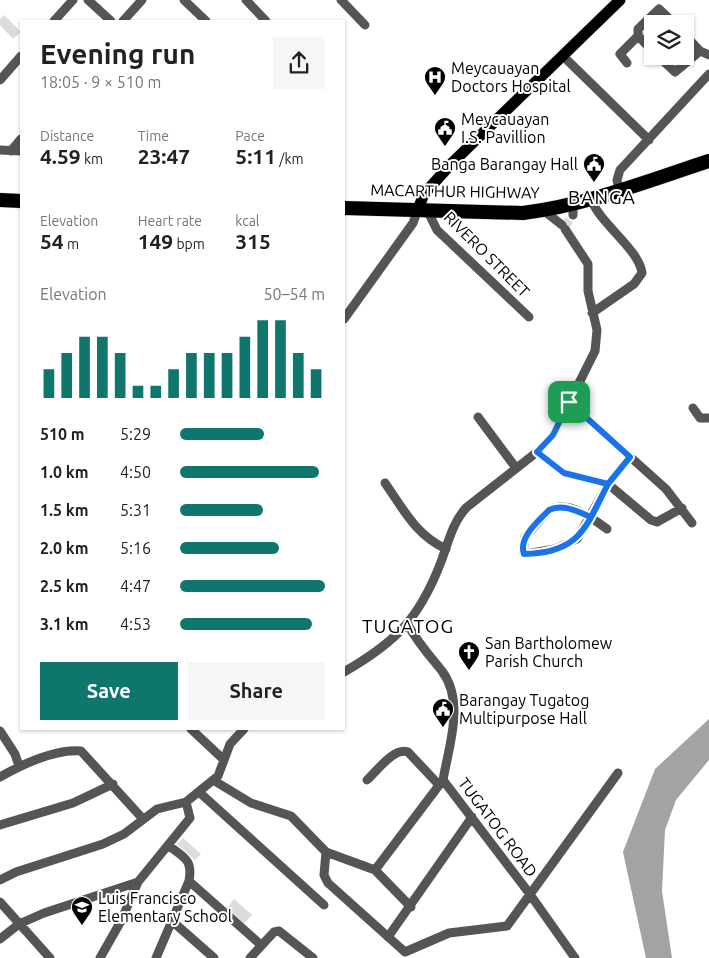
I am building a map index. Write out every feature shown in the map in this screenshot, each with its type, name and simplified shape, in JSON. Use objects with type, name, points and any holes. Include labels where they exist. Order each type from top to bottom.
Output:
[{"type":"highway","name":"MACARTHUR HIGHWAY","points":[[345,208],[523,212],[573,210],[591,199],[709,161]]},
{"type":"highway","points":[[0,200],[20,201]]},
{"type":"main road","points":[[422,210],[424,194],[451,164],[620,0]]},
{"type":"street","points":[[55,20],[73,0]]},
{"type":"street","points":[[88,0],[110,20]]},
{"type":"street","points":[[124,20],[142,0]]},
{"type":"street","points":[[184,0],[205,20]]},
{"type":"street","points":[[246,0],[265,20]]},
{"type":"street","points":[[341,0],[365,25]]},
{"type":"street","points":[[650,15],[653,11],[659,9],[665,15]]},
{"type":"street","points":[[644,22],[638,29],[638,36],[644,42]]},
{"type":"street","points":[[626,62],[620,54],[638,36]]},
{"type":"street","points":[[694,45],[700,51],[709,55]]},
{"type":"street","points":[[694,56],[700,51]]},
{"type":"street","points":[[563,56],[649,140]]},
{"type":"street","points":[[0,80],[20,57]]},
{"type":"street","points":[[668,65],[676,72],[684,65]]},
{"type":"street","points":[[619,191],[617,180],[620,170],[709,74]]},
{"type":"street","points":[[11,151],[20,140]]},
{"type":"street","points":[[0,150],[20,151]]},
{"type":"street","points":[[591,199],[597,211],[638,261],[642,273],[641,277],[634,284],[592,313]]},
{"type":"street","points":[[345,319],[422,210]]},
{"type":"street","name":"RIVERO STREET","points":[[422,210],[437,230],[529,318]]},
{"type":"street","points":[[345,671],[386,645],[408,625],[430,591],[462,512],[537,452],[553,435],[595,351],[597,330],[588,291],[588,264],[564,227],[543,210]]},
{"type":"street","points":[[569,402],[666,489],[692,523]]},
{"type":"street","points":[[693,408],[700,418],[709,418]]},
{"type":"street","points":[[478,417],[516,468]]},
{"type":"street","points":[[537,452],[564,473],[608,484],[654,522],[672,515],[682,508]]},
{"type":"street","points":[[607,529],[591,517],[567,508],[554,507],[549,510],[525,537],[522,552],[526,554],[555,549],[572,542],[591,517],[608,484],[630,457]]},
{"type":"street","points":[[385,483],[418,530],[429,540],[446,549]]},
{"type":"street","name":"TUGATOG ROAD","points":[[408,625],[420,646],[442,672],[452,695],[454,715],[441,782],[472,817],[575,958]]},
{"type":"street","points":[[192,730],[223,759]]},
{"type":"street","points":[[0,880],[16,872],[104,844],[124,834],[157,809],[186,802],[213,780],[220,770],[230,744],[243,730]]},
{"type":"street","points":[[0,731],[15,754],[20,766]]},
{"type":"street","points":[[0,777],[20,766],[70,750],[81,751],[143,819]]},
{"type":"street","points":[[367,780],[396,753],[404,750],[441,782],[375,870]]},
{"type":"street","points":[[326,852],[325,880],[405,952],[449,933],[507,926],[529,893],[618,773]]},
{"type":"street","points":[[213,780],[251,803],[291,816],[326,852],[375,870],[411,907]]},
{"type":"street","points":[[0,825],[73,802],[113,784]]},
{"type":"street","points":[[199,792],[324,905]]},
{"type":"street","points":[[100,958],[117,930],[138,882],[190,818],[186,802]]},
{"type":"street","points":[[388,937],[411,907],[472,817]]},
{"type":"street","points":[[156,958],[189,881],[191,866],[168,845]]},
{"type":"street","points":[[189,881],[261,945]]},
{"type":"street","points":[[0,939],[19,924],[138,882]]},
{"type":"street","points":[[0,902],[44,956]]},
{"type":"street","points":[[172,921],[214,958]]},
{"type":"street","points":[[250,958],[274,932],[279,931],[308,956]]},
{"type":"shaded area","points":[[4,15],[20,33],[13,39],[0,25],[0,19]]},
{"type":"shaded area","points":[[709,719],[709,760],[676,800],[665,830],[662,891],[672,958],[646,958],[623,852],[655,769]]},
{"type":"shaded area","points":[[183,838],[201,854],[195,860],[177,844]]},
{"type":"shaded area","points":[[234,899],[252,915],[241,927],[225,911]]},
{"type":"tunnel","points":[[564,227],[573,215]]},
{"type":"place","name":"Meycauayan Doctors Hospital","points":[[435,96]]},
{"type":"place","name":"Meycauayan I.S. Pavillion","points":[[445,147]]},
{"type":"place","name":"Banga Barangay Hall","points":[[594,183]]},
{"type":"place","name":"San Bartholomew Parish Church","points":[[469,671]]},
{"type":"place","name":"Barangay Tugatog Multipurpose Hall","points":[[443,728]]},
{"type":"place","name":"Luis Francisco Elementary School","points":[[82,926]]},
{"type":"district","name":"BANGA","points":[[602,197]]},
{"type":"district","name":"TUGATOG","points":[[408,626]]},
{"type":"route","points":[[569,402],[553,435],[537,452],[564,473],[608,484],[591,517],[577,539],[555,549],[524,554],[522,552],[522,544],[525,537],[549,510],[554,507],[567,508],[591,517],[617,470],[630,457],[589,418],[569,402]]}]
